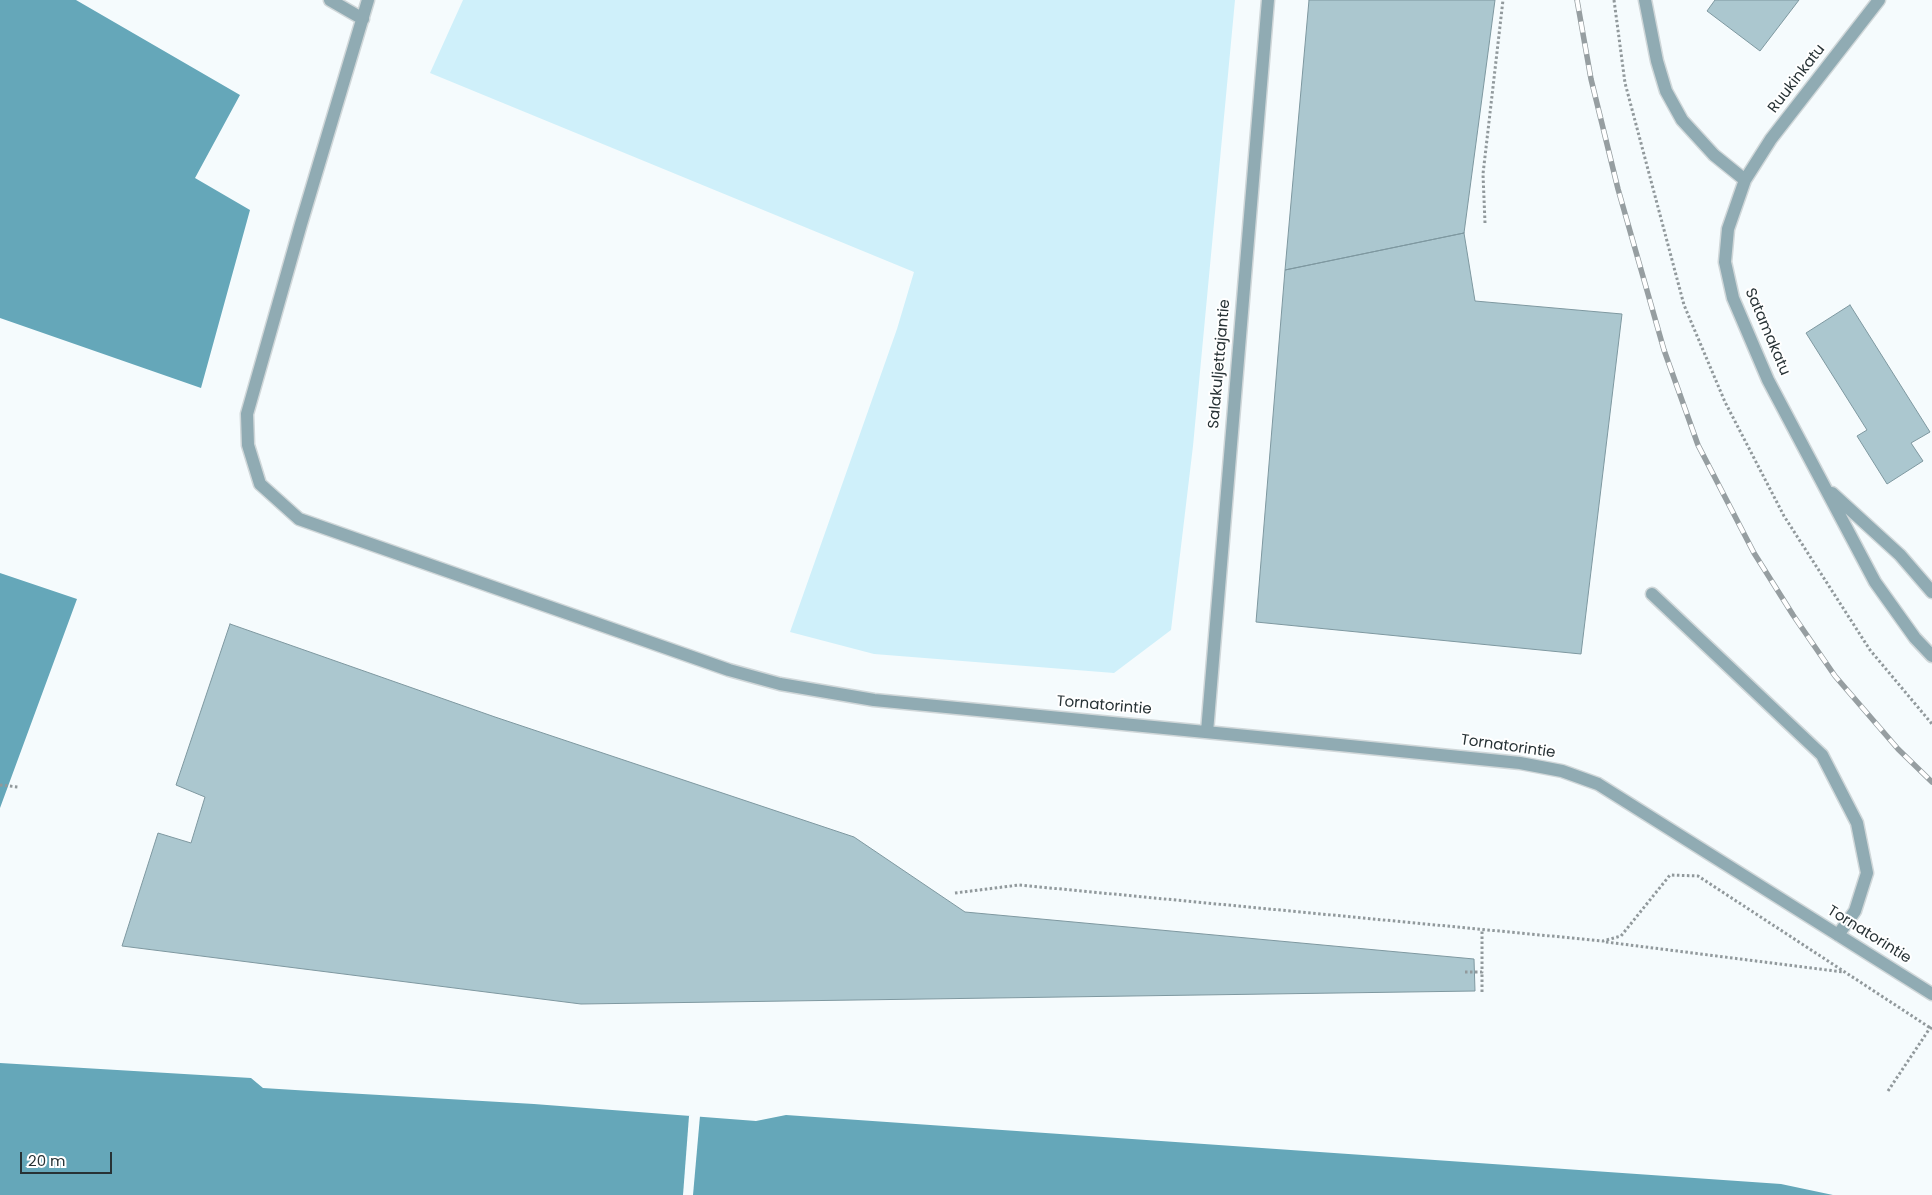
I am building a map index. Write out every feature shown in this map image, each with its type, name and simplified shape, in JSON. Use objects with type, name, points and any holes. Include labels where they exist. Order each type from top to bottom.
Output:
[{"type":"street","points":[[330,0],[363,19],[368,0]]},
{"type":"street","name":"Salakuljettajantie","points":[[1207,732],[1268,0]]},
{"type":"street","points":[[1645,0],[1657,61],[1666,91],[1678,113],[1682,120],[1714,155],[1745,180]]},
{"type":"street","name":"Ruukinkatu","points":[[1745,180],[1771,140],[1879,0]]},
{"type":"street","name":"Tornatorintie","points":[[363,19],[326,139],[247,414],[248,445],[260,484],[299,519],[729,670],[780,684],[874,700],[1520,763],[1562,771],[1598,784],[1932,994]]},
{"type":"street","name":"Satamakatu","points":[[1745,180],[1728,229],[1725,262],[1733,298],[1768,380],[1875,582],[1915,638],[1932,656]]},
{"type":"street","name":"Satamakatu","points":[[1825,486],[1900,555],[1932,592]]},
{"type":"street","points":[[1652,594],[1822,755],[1858,823],[1866,873],[1855,911],[1838,935]]},
{"type":"path","points":[[1485,223],[1483,174],[1503,0]]},
{"type":"path","points":[[1614,0],[1625,84],[1684,305],[1725,402],[1784,516],[1870,650],[1932,724]]},
{"type":"path","points":[[0,784],[18,787]]},
{"type":"path","points":[[1603,941],[1621,936],[1670,875],[1698,876],[1931,1027],[1888,1091]]},
{"type":"path","points":[[955,893],[1019,885],[1603,941],[1845,972]]},
{"type":"path","points":[[1482,930],[1482,992]]},
{"type":"path","points":[[1465,972],[1482,972]]},
{"type":"shaded area","points":[[463,0],[1235,0],[1193,446],[1171,630],[1114,673],[874,654],[790,632],[897,329],[914,272],[430,73]]},
{"type":"water","points":[[0,0],[76,0],[240,95],[195,178],[250,210],[201,388],[0,318]]},
{"type":"water","points":[[0,573],[77,599],[0,808]]},
{"type":"water","points":[[0,1063],[251,1078],[263,1088],[534,1104],[756,1121],[786,1115],[1781,1184],[1833,1195],[0,1195]]},
{"type":"pier","points":[[689,1116],[700,1116],[693,1195],[683,1195]]},
{"type":"building","points":[[1309,0],[1495,0],[1464,233],[1285,270]]},
{"type":"building","points":[[1715,0],[1799,0],[1760,51],[1707,11]]},
{"type":"building","points":[[1464,233],[1475,301],[1622,314],[1581,654],[1256,622],[1285,270]]},
{"type":"building","points":[[1850,305],[1930,432],[1911,443],[1923,461],[1887,484],[1857,436],[1867,430],[1806,333]]},
{"type":"building","points":[[230,624],[495,717],[854,837],[965,912],[1474,959],[1475,991],[581,1004],[122,946],[158,833],[191,843],[205,797],[176,785]]},
{"type":"railway","points":[[1577,0],[1591,79],[1618,189],[1664,350],[1698,445],[1754,553],[1793,615],[1835,676],[1898,749],[1932,782]]}]
